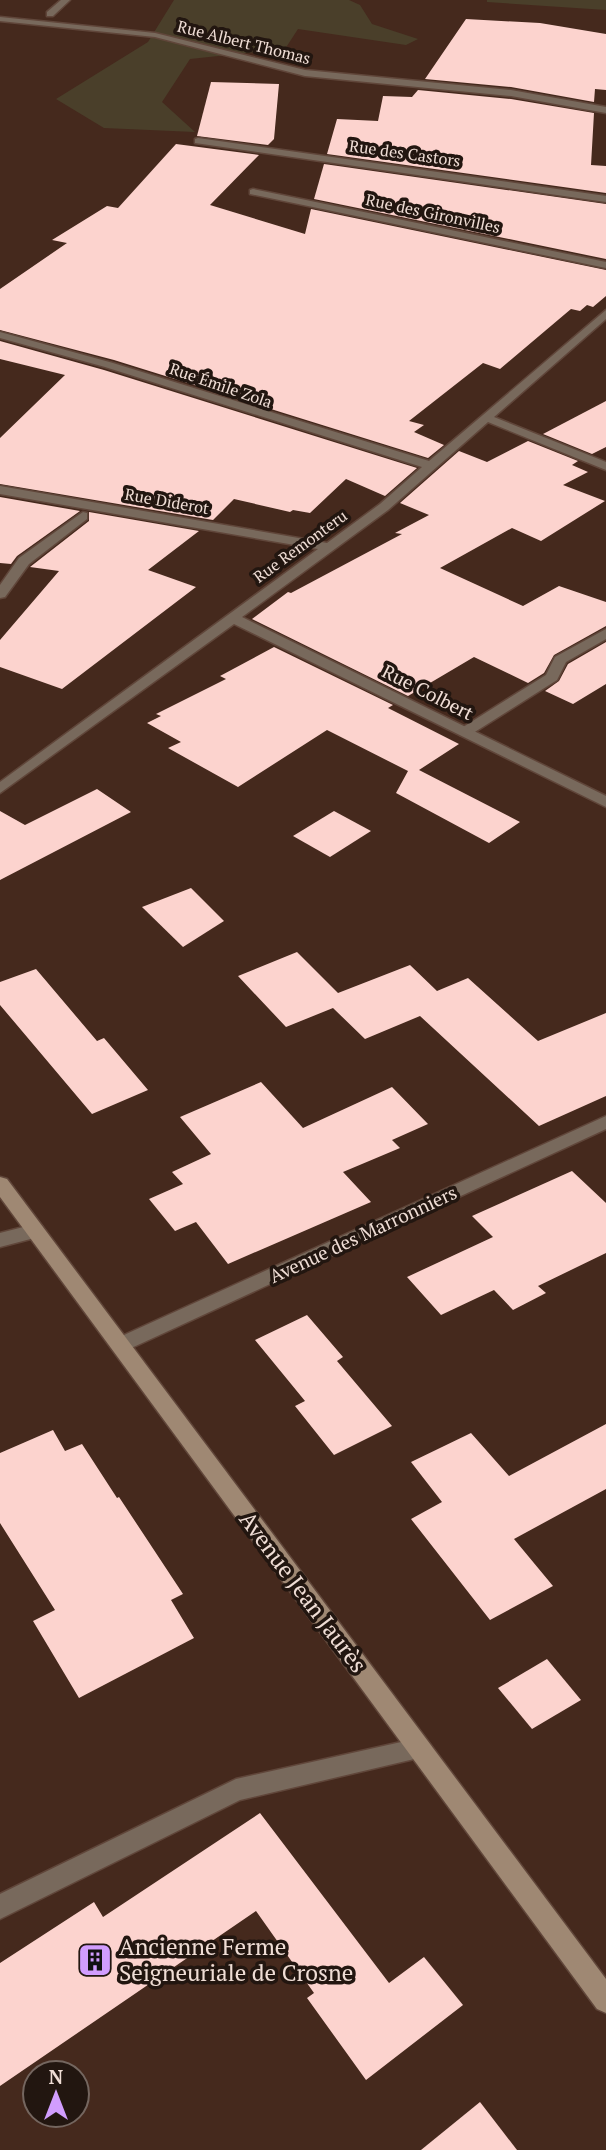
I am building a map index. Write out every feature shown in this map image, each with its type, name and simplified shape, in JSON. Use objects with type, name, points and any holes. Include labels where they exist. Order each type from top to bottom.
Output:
[{"type":"street","points":[[50,14],[66,0]]},
{"type":"street","name":"Rue Albert Thomas","points":[[0,19],[155,35],[305,73],[511,93],[606,110]]},
{"type":"street","name":"Rue des Castors","points":[[198,141],[606,199]]},
{"type":"street","name":"Rue des Gironvilles","points":[[253,192],[606,265]]},
{"type":"street","name":"Rue Remonteru","points":[[0,789],[384,507],[606,313]]},
{"type":"street","name":"Rue Émile Zola","points":[[0,335],[87,356],[237,408],[432,466]]},
{"type":"street","points":[[487,418],[606,466]]},
{"type":"street","name":"Rue Diderot","points":[[0,490],[328,547]]},
{"type":"street","points":[[0,594],[24,561],[83,516]]},
{"type":"street","name":"Rue Colbert","points":[[233,618],[606,802]]},
{"type":"street","points":[[465,732],[552,677],[560,660],[606,633]]},
{"type":"street","name":"Avenue des Marronniers","points":[[120,1345],[606,1122]]},
{"type":"street","name":"Avenue Jean Jaurès","points":[[0,1184],[606,2000]]},
{"type":"street","points":[[0,1240],[35,1231]]},
{"type":"street","points":[[0,1907],[236,1790],[419,1749]]},
{"type":"shaded area","points":[[174,0],[349,0],[360,5],[372,24],[418,39],[406,45],[298,29],[285,49],[190,59],[162,102],[195,132],[104,128],[56,99],[148,42]]},
{"type":"shaded area","points":[[606,0],[606,10],[487,2]]},
{"type":"building","points":[[466,19],[540,23],[606,34],[606,90],[595,89],[594,102],[511,87],[425,79]]},
{"type":"building","points":[[211,82],[279,84],[274,139],[268,145],[197,136]]},
{"type":"building","points":[[418,90],[511,99],[594,113],[591,165],[606,166],[606,193],[327,154],[337,119],[378,121],[383,96],[412,97]]},
{"type":"building","points":[[176,144],[259,155],[210,205],[305,234],[311,209],[606,270],[606,296],[593,307],[587,305],[580,311],[571,309],[500,369],[483,363],[409,421],[424,425],[414,432],[444,445],[428,458],[114,360],[0,330],[0,289],[67,243],[52,240],[107,206],[118,208]]},
{"type":"building","points":[[324,164],[606,204],[606,259],[314,199]]},
{"type":"building","points":[[0,341],[104,370],[417,468],[385,496],[346,479],[310,513],[293,510],[290,512],[234,499],[213,520],[0,484],[0,438],[65,375],[0,359]]},
{"type":"building","points":[[606,401],[606,447],[592,454],[543,434]]},
{"type":"building","points":[[528,441],[578,461],[572,465],[588,472],[563,485],[605,501],[541,541],[512,528],[440,568],[523,606],[559,586],[606,602],[606,626],[554,655],[544,673],[528,683],[474,657],[408,696],[252,619],[288,592],[291,593],[402,534],[395,533],[429,515],[400,503],[459,451],[487,462]]},
{"type":"building","points":[[0,497],[80,511],[17,556],[11,564],[0,563]]},
{"type":"building","points":[[89,512],[199,531],[148,570],[196,587],[62,689],[0,667],[0,640],[59,571],[30,567],[89,521]]},
{"type":"building","points":[[606,642],[606,684],[573,704],[545,691],[559,681],[568,664]]},
{"type":"building","points":[[274,647],[393,705],[388,708],[459,744],[419,770],[520,822],[489,843],[396,793],[408,771],[327,730],[238,787],[168,748],[181,742],[147,723],[161,716],[156,714],[226,679],[220,676]]},
{"type":"building","points":[[97,789],[131,812],[0,880],[0,811],[25,825]]},
{"type":"building","points":[[334,811],[371,831],[330,857],[293,836]]},
{"type":"building","points":[[191,888],[224,921],[183,947],[142,907]]},
{"type":"building","points":[[297,952],[338,993],[410,965],[437,991],[468,978],[538,1041],[606,1013],[606,1096],[539,1126],[420,1016],[365,1039],[333,1008],[286,1027],[238,976]]},
{"type":"building","points":[[36,969],[97,1041],[104,1038],[148,1090],[92,1114],[0,1005],[0,982]]},
{"type":"building","points":[[261,1082],[303,1128],[392,1087],[428,1124],[392,1140],[400,1148],[343,1172],[371,1202],[228,1264],[196,1222],[175,1231],[149,1199],[183,1184],[172,1172],[211,1154],[180,1117]]},
{"type":"building","points":[[572,1171],[606,1203],[606,1253],[538,1286],[546,1293],[513,1310],[494,1290],[441,1315],[407,1277],[493,1237],[472,1216]]},
{"type":"building","points":[[307,1315],[343,1357],[337,1361],[392,1426],[334,1455],[295,1406],[305,1401],[255,1340]]},
{"type":"building","points":[[606,1424],[606,1489],[514,1539],[553,1586],[490,1620],[411,1519],[442,1502],[411,1462],[471,1433],[509,1476]]},
{"type":"building","points":[[53,1430],[65,1451],[82,1444],[117,1498],[119,1497],[183,1594],[171,1600],[194,1638],[79,1698],[33,1621],[55,1610],[0,1523],[0,1453]]},
{"type":"building","points":[[547,1659],[581,1700],[532,1729],[498,1688]]},
{"type":"building","name":"Ancienne Ferme Seigneuriale de Crosne","points":[[260,1813],[389,1983],[424,1957],[463,2005],[366,2080],[307,1998],[314,1993],[256,1911],[39,2059],[21,2059],[21,2072],[0,2086],[0,1963],[94,1902],[103,1917]]},
{"type":"building","points":[[480,2102],[517,2150],[421,2150]]},
{"type":"place","name":"Ancienne Ferme Seigneuriale de Crosne","points":[[95,1960]]}]
